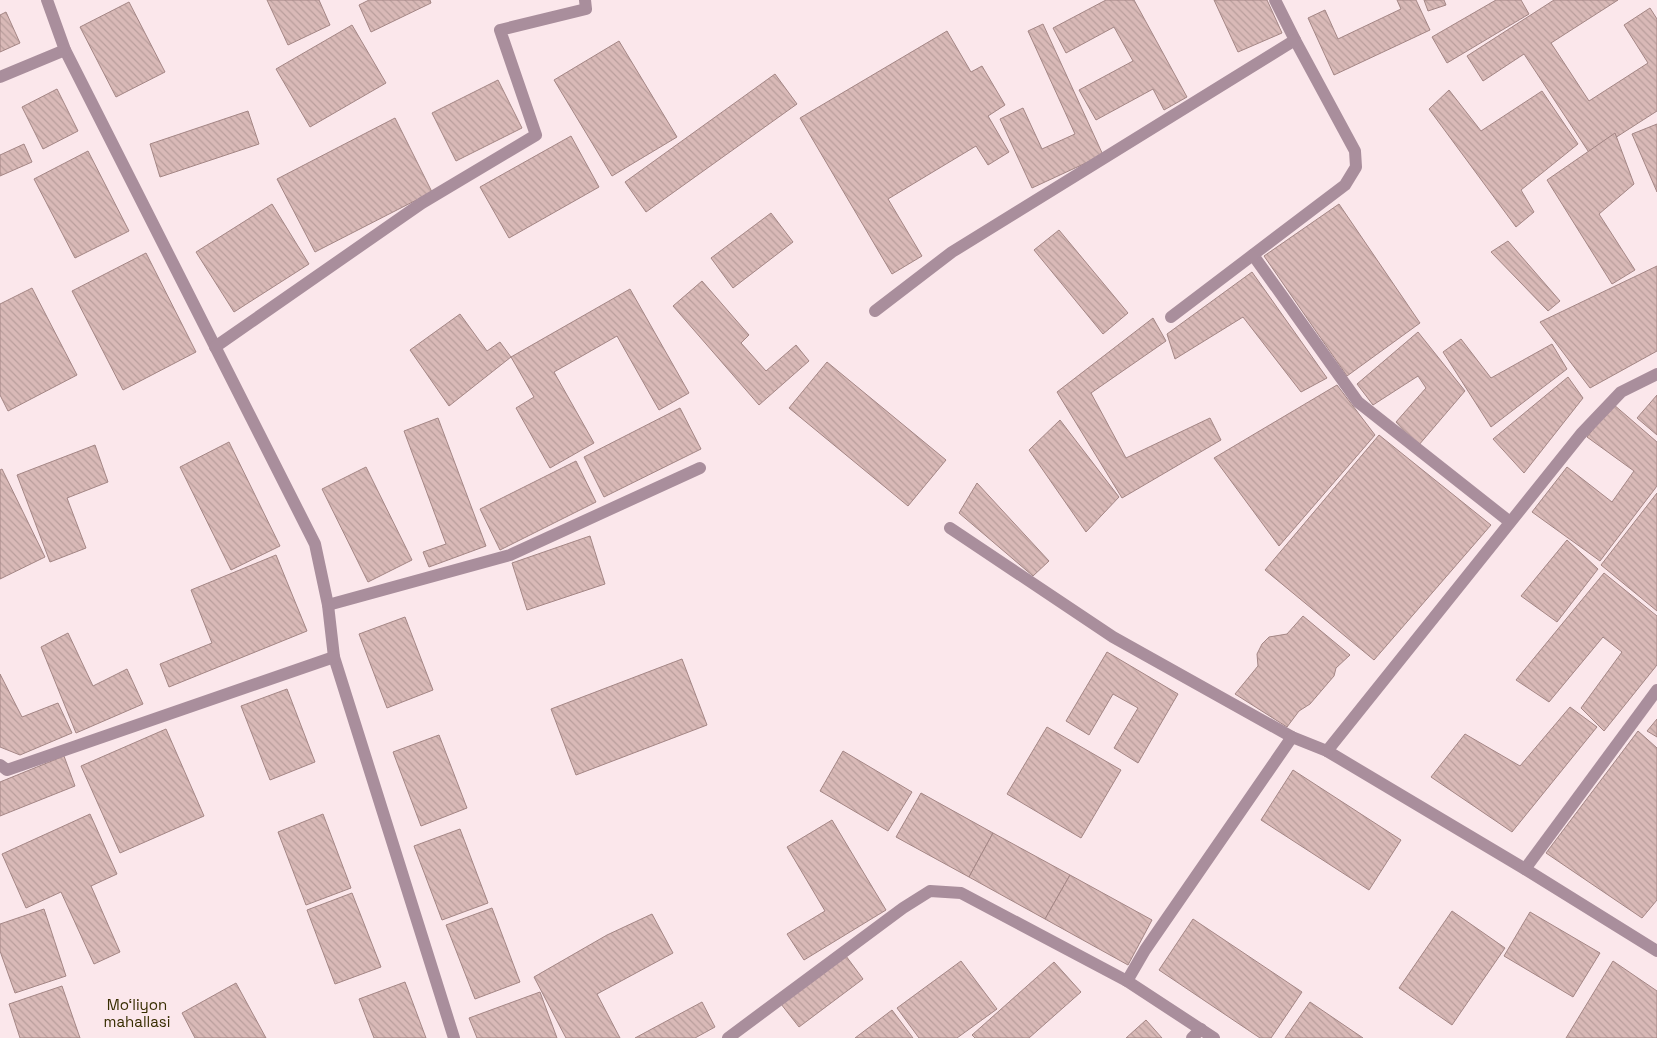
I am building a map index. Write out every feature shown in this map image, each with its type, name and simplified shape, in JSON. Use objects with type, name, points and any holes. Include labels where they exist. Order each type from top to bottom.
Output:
[{"type":"street","points":[[47,0],[65,50],[314,544],[328,605],[334,658],[454,1038]]},
{"type":"street","points":[[215,347],[422,203],[536,135],[500,30],[586,9],[585,0]]},
{"type":"street","points":[[1171,317],[1346,185],[1356,167],[1356,151],[1275,0]]},
{"type":"street","points":[[875,311],[952,252],[1295,40]]},
{"type":"street","points":[[0,77],[65,50]]},
{"type":"street","points":[[1253,255],[1358,402],[1510,522]]},
{"type":"street","points":[[1327,751],[1581,434],[1621,392],[1657,374]]},
{"type":"street","points":[[328,605],[510,554],[700,468]]},
{"type":"street","points":[[950,528],[1113,637],[1292,737],[1327,751],[1657,950]]},
{"type":"street","points":[[0,765],[7,770],[334,658]]},
{"type":"street","points":[[1525,869],[1657,690]]},
{"type":"street","points":[[1127,981],[1145,950],[1292,737]]},
{"type":"street","points":[[728,1038],[903,908],[930,891],[961,894],[1127,981],[1177,1015],[1197,1034],[1214,1038]]},
{"type":"building","points":[[267,0],[319,0],[330,25],[288,45]]},
{"type":"building","points":[[369,0],[430,0],[431,3],[371,32],[359,5]]},
{"type":"building","points":[[1106,0],[1134,0],[1187,97],[1164,110],[1153,89],[1096,120],[1079,90],[1133,61],[1114,27],[1066,53],[1053,28]]},
{"type":"building","points":[[1214,0],[1267,0],[1282,33],[1238,52]]},
{"type":"building","points":[[1397,0],[1416,0],[1430,30],[1334,75],[1308,18],[1325,10],[1338,39],[1401,9]]},
{"type":"building","points":[[1424,0],[1444,0],[1446,5],[1428,11]]},
{"type":"building","points":[[1496,0],[1521,0],[1529,14],[1447,63],[1432,37]]},
{"type":"building","points":[[1554,0],[1618,0],[1551,43],[1589,101],[1648,63],[1624,25],[1650,8],[1657,19],[1657,111],[1590,154],[1524,54],[1483,81],[1467,56]]},
{"type":"building","points":[[129,2],[165,72],[116,97],[80,27]]},
{"type":"building","points":[[6,12],[20,43],[0,52],[0,15]]},
{"type":"building","points":[[1043,24],[1103,155],[1032,188],[1000,119],[1023,108],[1042,149],[1075,134],[1028,31]]},
{"type":"building","points":[[352,25],[386,83],[310,127],[276,69]]},
{"type":"building","points":[[947,31],[971,72],[982,66],[1005,105],[988,116],[1009,152],[988,165],[976,146],[888,199],[922,256],[892,274],[800,118]]},
{"type":"building","points":[[619,41],[677,137],[612,176],[554,80]]},
{"type":"building","points":[[775,74],[797,104],[646,212],[625,182]]},
{"type":"building","points":[[498,80],[522,128],[456,161],[432,113]]},
{"type":"building","points":[[57,89],[78,131],[43,149],[22,107]]},
{"type":"building","points":[[1449,90],[1481,131],[1542,91],[1578,144],[1521,190],[1534,212],[1516,227],[1429,109]]},
{"type":"building","points":[[248,111],[259,144],[160,177],[150,144]]},
{"type":"building","points":[[395,118],[432,192],[315,252],[277,179]]},
{"type":"building","points":[[1657,124],[1657,192],[1632,134]]},
{"type":"building","points":[[1615,133],[1634,184],[1599,214],[1635,270],[1612,284],[1547,180]]},
{"type":"building","points":[[571,136],[599,187],[509,238],[480,187]]},
{"type":"building","points":[[24,144],[32,162],[0,176],[0,155]]},
{"type":"building","points":[[88,151],[129,231],[75,258],[34,179]]},
{"type":"building","points":[[272,204],[309,264],[234,312],[196,252]]},
{"type":"building","points":[[1339,204],[1420,323],[1347,376],[1264,256]]},
{"type":"building","points":[[771,213],[793,242],[733,288],[711,258]]},
{"type":"building","points":[[1059,230],[1128,313],[1103,334],[1034,250]]},
{"type":"building","points":[[1508,241],[1560,301],[1548,311],[1491,252]]},
{"type":"building","points":[[146,253],[196,352],[123,390],[72,291]]},
{"type":"building","points":[[1657,266],[1657,351],[1590,388],[1540,322]]},
{"type":"building","points":[[1252,272],[1327,378],[1301,392],[1243,317],[1175,359],[1167,334]]},
{"type":"building","points":[[702,281],[749,335],[741,343],[766,371],[796,345],[809,361],[759,405],[673,306]]},
{"type":"building","points":[[32,288],[77,375],[8,411],[0,395],[0,304]]},
{"type":"building","points":[[630,289],[689,393],[659,410],[617,336],[554,372],[594,443],[550,468],[516,408],[534,397],[511,357]]},
{"type":"building","points":[[460,314],[487,351],[500,342],[511,357],[449,406],[410,350]]},
{"type":"building","points":[[1153,318],[1166,341],[1091,393],[1126,458],[1210,418],[1221,440],[1122,498],[1057,392]]},
{"type":"building","points":[[1418,332],[1465,391],[1418,446],[1396,422],[1426,388],[1418,376],[1373,405],[1357,384]]},
{"type":"building","points":[[1461,339],[1491,378],[1552,344],[1567,369],[1491,427],[1443,352]]},
{"type":"building","points":[[827,362],[946,460],[908,506],[789,408]]},
{"type":"building","points":[[1568,377],[1583,398],[1524,473],[1493,439]]},
{"type":"building","points":[[1337,385],[1375,435],[1279,546],[1214,458]]},
{"type":"building","points":[[1657,395],[1657,435],[1637,418]]},
{"type":"building","points":[[1613,404],[1657,442],[1657,486],[1600,561],[1532,512],[1567,467],[1612,502],[1634,471],[1587,437]]},
{"type":"building","points":[[680,408],[701,449],[604,497],[584,457]]},
{"type":"building","points":[[438,418],[486,546],[429,567],[423,552],[446,544],[404,431]]},
{"type":"building","points":[[1060,420],[1119,497],[1086,532],[1029,450]]},
{"type":"building","points":[[1379,435],[1491,525],[1374,660],[1265,570]]},
{"type":"building","points":[[229,442],[280,546],[231,570],[180,467]]},
{"type":"building","points":[[95,445],[108,482],[67,498],[86,548],[50,562],[17,475]]},
{"type":"building","points":[[576,461],[596,502],[500,550],[480,509]]},
{"type":"building","points":[[366,467],[412,560],[368,582],[322,489]]},
{"type":"building","points":[[2,469],[45,557],[0,579],[0,470]]},
{"type":"building","points":[[977,483],[1049,561],[1033,576],[959,513]]},
{"type":"building","points":[[1657,493],[1657,611],[1601,565]]},
{"type":"building","points":[[590,536],[605,584],[527,610],[512,563]]},
{"type":"building","points":[[1567,540],[1598,569],[1557,622],[1521,596]]},
{"type":"building","points":[[276,555],[307,631],[169,687],[160,664],[212,643],[191,590]]},
{"type":"building","points":[[1604,573],[1657,616],[1657,665],[1604,731],[1581,708],[1622,652],[1603,637],[1549,702],[1516,680]]},
{"type":"building","points":[[1303,616],[1350,655],[1336,668],[1334,676],[1310,704],[1299,711],[1287,727],[1235,694],[1258,666],[1257,654],[1262,644],[1269,637],[1287,634]]},
{"type":"building","points":[[405,617],[433,690],[387,708],[359,634]]},
{"type":"building","points":[[68,633],[93,686],[127,669],[143,704],[76,733],[41,647]]},
{"type":"building","points":[[1107,652],[1178,694],[1138,763],[1114,748],[1138,708],[1113,694],[1089,735],[1066,721]]},
{"type":"building","points":[[682,659],[707,725],[576,775],[551,709]]},
{"type":"building","points":[[0,674],[22,717],[58,703],[72,733],[20,755],[0,747]]},
{"type":"building","points":[[287,689],[315,762],[270,780],[241,706]]},
{"type":"building","points":[[1570,707],[1597,727],[1512,832],[1431,777],[1465,734],[1520,766]]},
{"type":"building","points":[[1657,719],[1657,737],[1647,731]]},
{"type":"building","points":[[1047,727],[1121,770],[1081,838],[1007,794]]},
{"type":"building","points":[[166,729],[204,816],[120,853],[81,766]]},
{"type":"building","points":[[1638,731],[1657,748],[1657,900],[1642,918],[1546,853]]},
{"type":"building","points":[[439,735],[467,808],[421,826],[393,752]]},
{"type":"building","points":[[843,751],[912,792],[888,831],[820,791]]},
{"type":"building","points":[[64,756],[75,786],[0,816],[0,782]]},
{"type":"building","points":[[1293,770],[1401,840],[1369,890],[1261,820]]},
{"type":"building","points":[[921,793],[993,833],[969,877],[896,837]]},
{"type":"building","points":[[90,814],[117,874],[91,886],[120,952],[94,964],[61,892],[26,908],[2,854]]},
{"type":"building","points":[[323,814],[351,888],[306,905],[278,832]]},
{"type":"building","points":[[832,820],[886,910],[804,960],[787,934],[825,911],[787,847]]},
{"type":"building","points":[[460,829],[488,903],[442,920],[414,846]]},
{"type":"building","points":[[993,833],[1070,875],[1045,919],[969,877]]},
{"type":"building","points":[[1070,875],[1152,920],[1128,965],[1045,919]]},
{"type":"building","points":[[352,893],[381,967],[335,984],[307,910]]},
{"type":"building","points":[[492,908],[520,982],[475,999],[446,925]]},
{"type":"building","points":[[44,909],[66,976],[15,993],[0,951],[0,924]]},
{"type":"building","points":[[1452,911],[1505,948],[1452,1025],[1399,988]]},
{"type":"building","points":[[1530,912],[1600,953],[1573,997],[1504,956]]},
{"type":"building","points":[[652,914],[673,953],[597,994],[620,1038],[566,1038],[534,977],[607,935]]},
{"type":"building","points":[[1193,919],[1302,992],[1271,1038],[1260,1038],[1159,970]]},
{"type":"building","points":[[846,956],[863,979],[799,1027],[781,1004]]},
{"type":"building","points":[[961,961],[997,1009],[957,1038],[919,1038],[897,1008]]},
{"type":"building","points":[[1613,961],[1657,991],[1657,1038],[1566,1038]]},
{"type":"building","points":[[1054,962],[1081,992],[1029,1038],[975,1038],[972,1035]]},
{"type":"building","points":[[405,982],[426,1038],[374,1038],[359,999]]},
{"type":"building","points":[[236,983],[266,1038],[195,1038],[182,1013]]},
{"type":"building","points":[[62,986],[80,1038],[20,1038],[9,1004]]},
{"type":"building","points":[[540,992],[557,1038],[477,1038],[469,1018]]},
{"type":"building","points":[[702,1002],[715,1027],[695,1038],[635,1038]]},
{"type":"building","points":[[1310,1002],[1363,1038],[1285,1038]]},
{"type":"building","points":[[892,1010],[913,1038],[855,1038]]},
{"type":"building","points":[[1146,1020],[1162,1038],[1126,1038]]},
{"type":"district","name":"Moʻliyon mahallasi","points":[[137,1012]]}]
